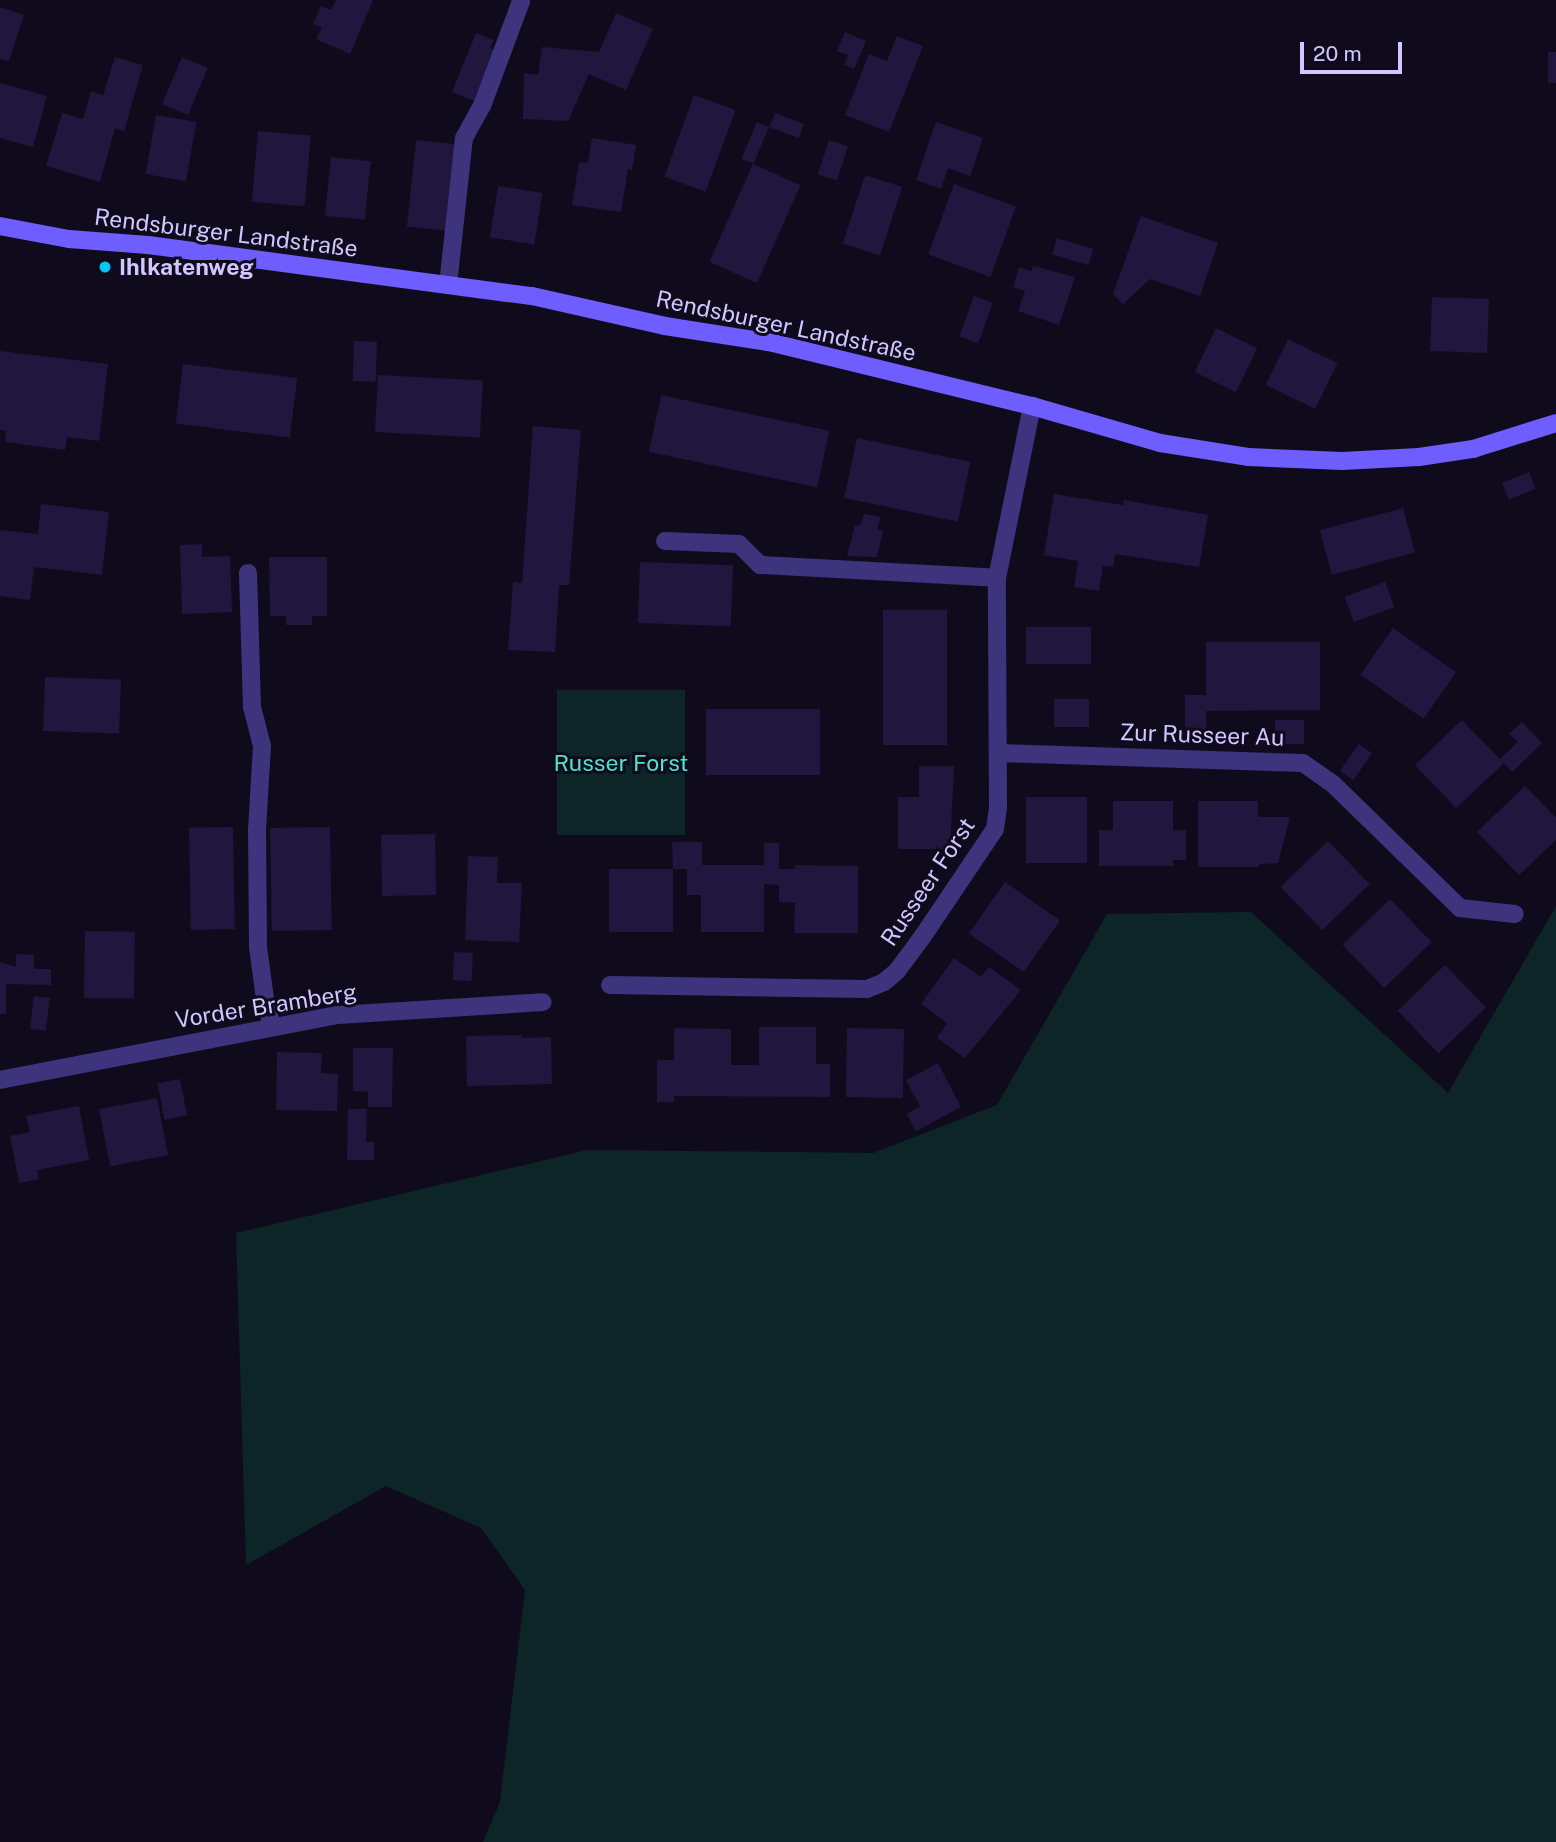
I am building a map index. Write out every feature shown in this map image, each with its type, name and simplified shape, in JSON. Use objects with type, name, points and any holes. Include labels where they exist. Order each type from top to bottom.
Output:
[{"type":"street","points":[[448,285],[464,138],[482,106],[521,1]]},
{"type":"street","name":"Rendsburger Landstraße","points":[[0,226],[69,239],[148,245],[532,296],[665,326],[772,343],[1032,406],[1160,443],[1248,457],[1342,461],[1419,457],[1473,449],[1556,423]]},
{"type":"street","name":"Russeer Forst","points":[[610,985],[867,989],[884,982],[897,971],[923,936],[995,829],[998,753],[997,578],[1032,406]]},
{"type":"street","points":[[664,541],[739,544],[760,565],[997,578]]},
{"type":"street","points":[[248,573],[252,707],[262,746],[257,829],[258,947],[272,1027]]},
{"type":"street","name":"Zur Russeer Au","points":[[998,753],[1303,763],[1334,785],[1460,908],[1515,914]]},
{"type":"street","name":"Vorder Bramberg","points":[[0,1080],[338,1015],[543,1002]]},
{"type":"green space","name":"Russer Forst","points":[[557,690],[685,690],[685,835],[557,835]]},
{"type":"green space","points":[[1556,906],[1556,1842],[483,1842],[500,1802],[525,1590],[481,1528],[386,1486],[246,1565],[236,1233],[587,1150],[873,1153],[997,1105],[1107,914],[1251,912],[1448,1093]]},
{"type":"building","points":[[336,0],[373,0],[350,54],[316,39],[322,28],[313,24],[321,6],[331,10]]},
{"type":"building","points":[[0,7],[24,15],[9,61],[0,59]]},
{"type":"building","points":[[616,13],[653,29],[626,90],[589,74],[568,121],[523,119],[524,73],[538,75],[542,47],[599,52]]},
{"type":"building","points":[[845,32],[866,41],[854,69],[844,65],[848,55],[837,51]]},
{"type":"building","points":[[476,33],[494,40],[490,48],[498,51],[477,102],[452,92]]},
{"type":"building","points":[[897,36],[923,46],[889,132],[845,115],[869,54],[887,61]]},
{"type":"building","points":[[1548,52],[1556,52],[1556,83],[1548,83]]},
{"type":"building","points":[[115,57],[143,65],[124,131],[115,128],[100,182],[46,166],[62,113],[83,119],[91,91],[103,95]]},
{"type":"building","points":[[182,57],[208,68],[188,115],[162,104]]},
{"type":"building","points":[[0,83],[47,96],[33,147],[0,138]]},
{"type":"building","points":[[694,95],[735,110],[706,192],[664,177]]},
{"type":"building","points":[[775,113],[804,124],[799,138],[770,127]]},
{"type":"building","points":[[156,115],[196,122],[186,181],[146,174]]},
{"type":"building","points":[[757,122],[769,127],[753,164],[741,159]]},
{"type":"building","points":[[936,122],[983,138],[970,176],[948,168],[941,189],[916,180]]},
{"type":"building","points":[[258,131],[311,136],[305,206],[252,202]]},
{"type":"building","points":[[592,138],[636,145],[632,170],[628,169],[621,212],[572,205],[579,162],[588,163]]},
{"type":"building","points":[[416,140],[456,144],[447,231],[407,227]]},
{"type":"building","points":[[829,140],[848,146],[837,180],[818,174]]},
{"type":"building","points":[[331,157],[371,161],[365,220],[325,216]]},
{"type":"building","points":[[753,164],[801,185],[757,283],[709,262]]},
{"type":"building","points":[[865,175],[902,187],[880,256],[843,243]]},
{"type":"building","points":[[954,184],[1016,207],[990,277],[928,254]]},
{"type":"building","points":[[498,186],[542,193],[534,244],[490,237]]},
{"type":"building","points":[[1141,216],[1218,243],[1200,296],[1150,279],[1123,304],[1113,294]]},
{"type":"building","points":[[1057,238],[1093,249],[1088,265],[1052,254]]},
{"type":"building","points":[[1033,266],[1075,277],[1059,325],[1018,311],[1025,291],[1013,287],[1019,267],[1031,271]]},
{"type":"building","points":[[974,296],[993,303],[978,343],[959,336]]},
{"type":"building","points":[[1432,297],[1489,299],[1487,353],[1430,351]]},
{"type":"building","points":[[1216,328],[1257,348],[1236,392],[1195,372]]},
{"type":"building","points":[[1288,339],[1337,363],[1315,409],[1266,385]]},
{"type":"building","points":[[354,341],[377,342],[376,382],[353,381]]},
{"type":"building","points":[[0,351],[108,364],[99,441],[67,437],[65,450],[5,442],[6,431],[0,430]]},
{"type":"building","points":[[183,364],[297,378],[290,438],[176,424]]},
{"type":"building","points":[[378,375],[483,380],[480,437],[375,432]]},
{"type":"building","points":[[661,395],[829,431],[817,487],[649,452]]},
{"type":"building","points":[[533,426],[581,430],[569,585],[559,585],[555,652],[508,650],[513,582],[522,583]]},
{"type":"building","points":[[857,438],[970,462],[958,522],[844,498]]},
{"type":"building","points":[[1529,472],[1536,489],[1509,500],[1502,483]]},
{"type":"building","points":[[1054,494],[1123,505],[1124,500],[1208,515],[1199,567],[1115,554],[1113,567],[1103,566],[1099,591],[1074,587],[1078,561],[1044,555]]},
{"type":"building","points":[[41,504],[109,512],[102,575],[34,567],[30,600],[0,596],[0,530],[38,534]]},
{"type":"building","points":[[1403,508],[1415,552],[1332,575],[1320,530]]},
{"type":"building","points":[[864,514],[881,517],[877,529],[883,531],[877,557],[847,556],[855,525],[860,526]]},
{"type":"building","points":[[202,544],[202,557],[230,556],[232,612],[182,614],[180,545]]},
{"type":"building","points":[[269,557],[327,557],[327,616],[312,616],[312,625],[286,625],[286,616],[270,616]]},
{"type":"building","points":[[640,562],[733,565],[731,626],[638,623]]},
{"type":"building","points":[[1385,582],[1394,607],[1354,622],[1345,597]]},
{"type":"building","points":[[883,610],[947,610],[947,745],[883,745]]},
{"type":"building","points":[[1026,627],[1091,627],[1091,664],[1026,664]]},
{"type":"building","points":[[1393,628],[1456,672],[1423,719],[1360,675]]},
{"type":"building","points":[[1206,642],[1320,642],[1320,710],[1206,711],[1207,740],[1185,740],[1185,695],[1206,695]]},
{"type":"building","points":[[45,677],[121,680],[119,734],[43,731]]},
{"type":"building","points":[[1054,699],[1089,699],[1089,727],[1054,727]]},
{"type":"building","points":[[706,709],[820,709],[820,775],[706,775]]},
{"type":"building","points":[[1275,720],[1304,720],[1304,744],[1275,744]]},
{"type":"building","points":[[1462,720],[1500,759],[1518,742],[1509,734],[1522,722],[1542,743],[1512,772],[1504,763],[1456,808],[1415,765]]},
{"type":"building","points":[[1359,744],[1372,753],[1353,780],[1340,771]]},
{"type":"building","points":[[919,766],[954,766],[950,849],[898,849],[898,797],[919,797]]},
{"type":"building","points":[[1525,786],[1556,818],[1556,840],[1519,875],[1477,832]]},
{"type":"building","points":[[1026,797],[1087,797],[1087,863],[1026,863]]},
{"type":"building","points":[[1113,801],[1173,801],[1173,830],[1186,830],[1186,860],[1173,860],[1173,866],[1099,866],[1099,830],[1113,830]]},
{"type":"building","points":[[1198,801],[1258,801],[1258,817],[1290,817],[1278,863],[1259,864],[1259,867],[1198,867]]},
{"type":"building","points":[[233,827],[235,929],[191,930],[189,828]]},
{"type":"building","points":[[330,827],[332,930],[272,931],[270,828]]},
{"type":"building","points":[[435,834],[436,895],[382,896],[381,835]]},
{"type":"building","points":[[1328,841],[1370,884],[1322,930],[1281,887]]},
{"type":"building","points":[[672,842],[702,842],[702,865],[764,865],[764,843],[779,843],[779,869],[795,869],[795,865],[858,866],[858,933],[794,933],[795,903],[779,902],[779,885],[764,884],[764,932],[701,932],[701,895],[687,895],[687,869],[673,869]]},
{"type":"building","points":[[468,856],[498,857],[497,883],[522,883],[519,942],[465,940]]},
{"type":"building","points":[[609,869],[673,869],[673,932],[609,932]]},
{"type":"building","points":[[1005,882],[1060,920],[1024,972],[969,934]]},
{"type":"building","points":[[1390,899],[1432,942],[1384,988],[1343,945]]},
{"type":"building","points":[[85,931],[135,932],[134,999],[84,998]]},
{"type":"building","points":[[454,952],[473,953],[472,981],[453,980]]},
{"type":"building","points":[[16,954],[34,955],[34,969],[51,969],[51,985],[6,984],[6,1014],[0,1014],[0,962],[16,967]]},
{"type":"building","points":[[954,958],[981,977],[989,967],[1021,990],[965,1058],[937,1038],[947,1023],[921,1004]]},
{"type":"building","points":[[1445,965],[1486,1007],[1439,1053],[1398,1011]]},
{"type":"building","points":[[34,996],[50,998],[46,1031],[30,1029]]},
{"type":"building","points":[[759,1027],[816,1027],[816,1064],[830,1064],[830,1097],[674,1096],[674,1102],[657,1102],[657,1060],[674,1060],[674,1028],[731,1029],[731,1065],[759,1065]]},
{"type":"building","points":[[847,1028],[904,1029],[903,1098],[846,1097]]},
{"type":"building","points":[[522,1035],[522,1038],[551,1037],[552,1084],[467,1086],[466,1036]]},
{"type":"building","points":[[353,1048],[393,1048],[392,1107],[368,1107],[368,1092],[353,1091]]},
{"type":"building","points":[[277,1052],[322,1053],[321,1073],[338,1074],[337,1111],[276,1110]]},
{"type":"building","points":[[938,1063],[961,1107],[916,1131],[907,1114],[920,1106],[906,1080]]},
{"type":"building","points":[[180,1079],[187,1115],[164,1120],[157,1083]]},
{"type":"building","points":[[157,1098],[168,1155],[110,1166],[99,1109]]},
{"type":"building","points":[[79,1106],[89,1160],[37,1170],[39,1179],[19,1183],[10,1136],[30,1132],[26,1116]]},
{"type":"building","points":[[348,1109],[367,1109],[366,1142],[374,1142],[374,1160],[347,1160]]},
{"type":"place","name":"Ihlkatenweg","points":[[105,267]]}]
